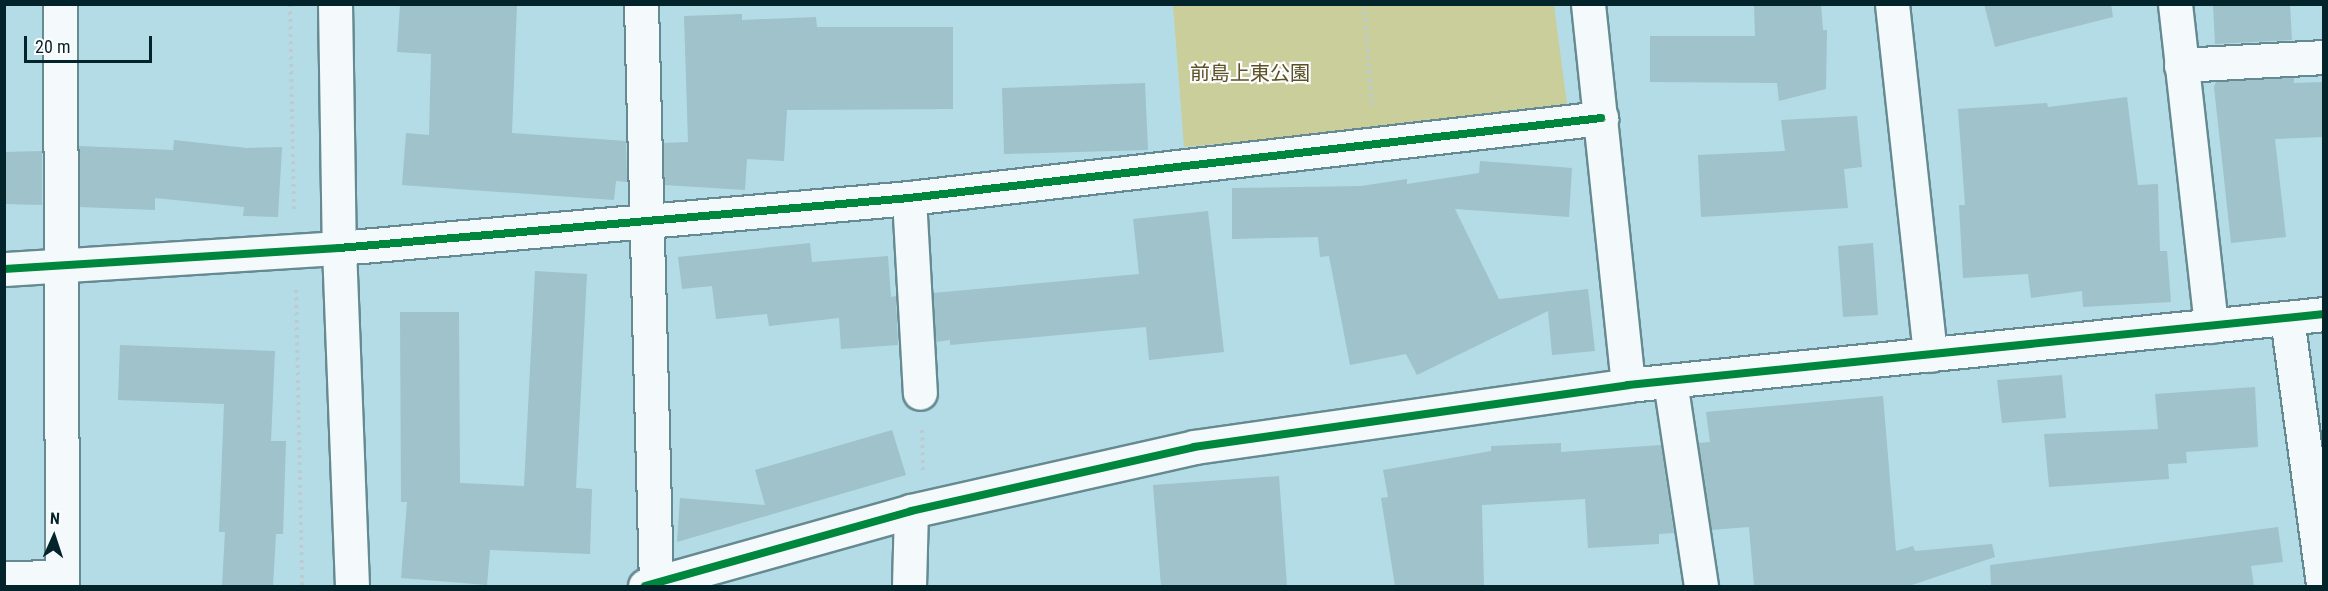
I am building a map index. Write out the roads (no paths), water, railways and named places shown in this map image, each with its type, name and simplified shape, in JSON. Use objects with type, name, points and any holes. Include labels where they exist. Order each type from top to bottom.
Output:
[{"type":"street","points":[[4,578],[61,582],[60,4]]},
{"type":"street","points":[[334,4],[339,248],[352,586]]},
{"type":"street","points":[[641,4],[650,219],[650,585],[918,510],[1194,447],[1628,385],[2324,314]]},
{"type":"street","points":[[1588,4],[1628,385]]},
{"type":"street","points":[[1892,4],[1930,356]]},
{"type":"street","points":[[2175,4],[2211,326]]},
{"type":"street","points":[[2181,66],[2324,57]]},
{"type":"street","points":[[4,269],[339,248],[909,198],[1601,118]]},
{"type":"street","points":[[909,198],[920,393]]},
{"type":"street","points":[[2287,318],[2319,525],[2323,586]]},
{"type":"street","points":[[1670,381],[1701,586]]},
{"type":"street","points":[[909,586],[918,510]]},
{"type":"park label","name":"前島上東公園","points":[[1250,73]]}]
